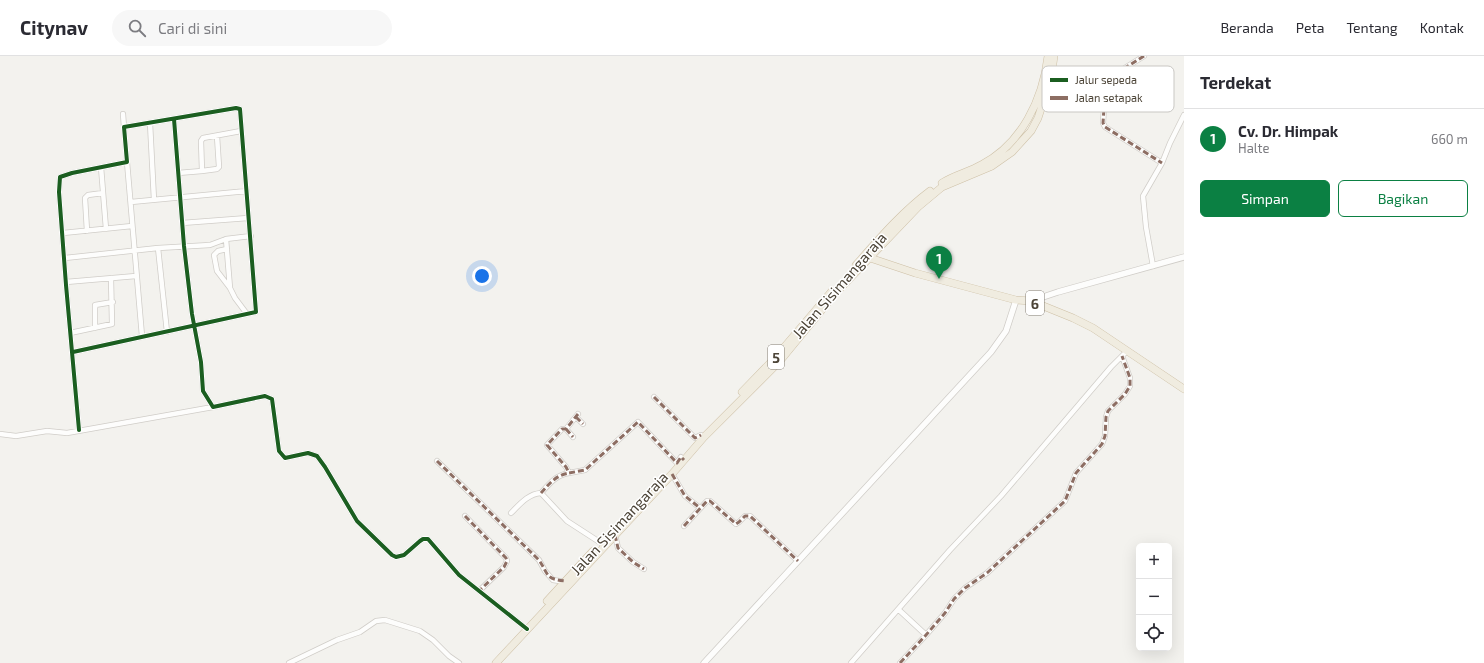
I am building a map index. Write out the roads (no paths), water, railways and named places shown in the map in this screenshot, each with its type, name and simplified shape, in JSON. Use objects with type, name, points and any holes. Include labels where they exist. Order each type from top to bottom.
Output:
[{"type":"highway","name":"Jalan Sisimangaraja","points":[[1047,66],[1048,56]]},
{"type":"highway","points":[[1053,66],[1054,56]]},
{"type":"highway","name":"Jalan Sisimangaraja","points":[[496,663],[526,628],[702,436],[777,360],[822,305],[867,258],[894,222],[919,199],[944,181],[981,165],[1000,152],[1024,126],[1038,100],[1042,85]]},
{"type":"highway","points":[[867,258],[918,207],[942,187],[992,166],[1012,152],[1032,130],[1042,106]]},
{"type":"highway","name":"6","points":[[867,258],[915,273],[1016,300],[1031,301],[1073,318],[1093,328],[1125,354],[1184,389]]},
{"type":"highway","name":"Jalan Sisimangaraja","points":[[603,545],[615,535],[672,474],[682,459]]},
{"type":"highway","name":"Jalan Sisimangaraja","points":[[490,663],[526,628]]},
{"type":"street","points":[[1128,66],[1144,56]]},
{"type":"street","points":[[73,352],[256,312],[240,109],[174,118],[124,127]]},
{"type":"street","points":[[1104,112],[1103,123],[1105,127],[1162,163]]},
{"type":"street","points":[[123,114],[142,336]]},
{"type":"street","points":[[1153,266],[1146,227],[1143,196],[1162,163],[1184,114]]},
{"type":"street","points":[[174,118],[184,246],[194,325],[200,356],[203,391],[213,407]]},
{"type":"street","points":[[150,123],[154,200]]},
{"type":"street","points":[[202,170],[202,138],[241,131]]},
{"type":"street","points":[[178,173],[217,169],[219,167],[217,136]]},
{"type":"street","points":[[79,430],[66,282],[60,177],[61,175],[127,162]]},
{"type":"street","points":[[101,167],[106,229]]},
{"type":"street","points":[[130,202],[247,191]]},
{"type":"street","points":[[87,231],[85,198],[88,195],[103,193]]},
{"type":"street","points":[[182,223],[248,218]]},
{"type":"street","points":[[63,233],[132,226]]},
{"type":"street","points":[[65,258],[158,248],[210,245],[226,238],[251,236]]},
{"type":"street","points":[[226,238],[230,288]]},
{"type":"street","points":[[158,248],[166,332]]},
{"type":"street","points":[[227,249],[218,251],[214,255],[217,271],[247,314]]},
{"type":"street","points":[[1031,301],[1184,257]]},
{"type":"street","points":[[66,282],[136,276]]},
{"type":"street","points":[[70,333],[112,324],[113,302],[111,278]]},
{"type":"street","points":[[704,663],[991,352],[1006,331],[1016,300]]},
{"type":"street","points":[[95,328],[95,305],[113,302]]},
{"type":"street","points":[[851,663],[950,550],[1001,496],[1125,354]]},
{"type":"street","points":[[900,663],[926,635],[945,613],[954,599],[965,588],[987,573],[1011,549],[1065,501],[1076,473],[1102,444],[1105,436],[1106,417],[1108,411],[1125,394],[1130,386],[1130,378],[1125,354]]},
{"type":"street","points":[[0,434],[16,436],[47,431],[68,433],[213,407],[265,396],[272,399],[278,445],[281,454],[285,458],[308,453],[317,456],[357,521],[392,555],[396,557],[404,555],[420,541],[423,539],[428,539],[459,575],[526,628]]},
{"type":"street","points":[[654,397],[695,438],[702,436]]},
{"type":"street","points":[[569,473],[566,467],[547,445],[562,429],[566,429],[577,416],[583,424]]},
{"type":"street","points":[[511,513],[533,494],[541,493],[562,474],[585,470],[638,422],[677,463],[682,459]]},
{"type":"street","points":[[566,429],[573,437]]},
{"type":"street","points":[[437,461],[539,560],[548,575],[553,580],[567,583]]},
{"type":"street","points":[[672,474],[685,496],[700,508]]},
{"type":"street","points":[[541,493],[567,521],[603,545]]},
{"type":"street","points":[[684,526],[707,501],[710,501],[736,524],[745,516],[750,516],[798,561]]},
{"type":"street","points":[[465,516],[506,558],[507,561],[504,567],[479,591]]},
{"type":"street","points":[[615,535],[618,548],[633,562],[644,569]]},
{"type":"street","points":[[899,610],[926,635]]},
{"type":"street","points":[[289,663],[337,640],[360,632],[376,621],[385,620],[420,631],[433,640],[459,663]]},
{"type":"place","name":"Cv. Dr. Himpak","points":[[939,279]]}]
